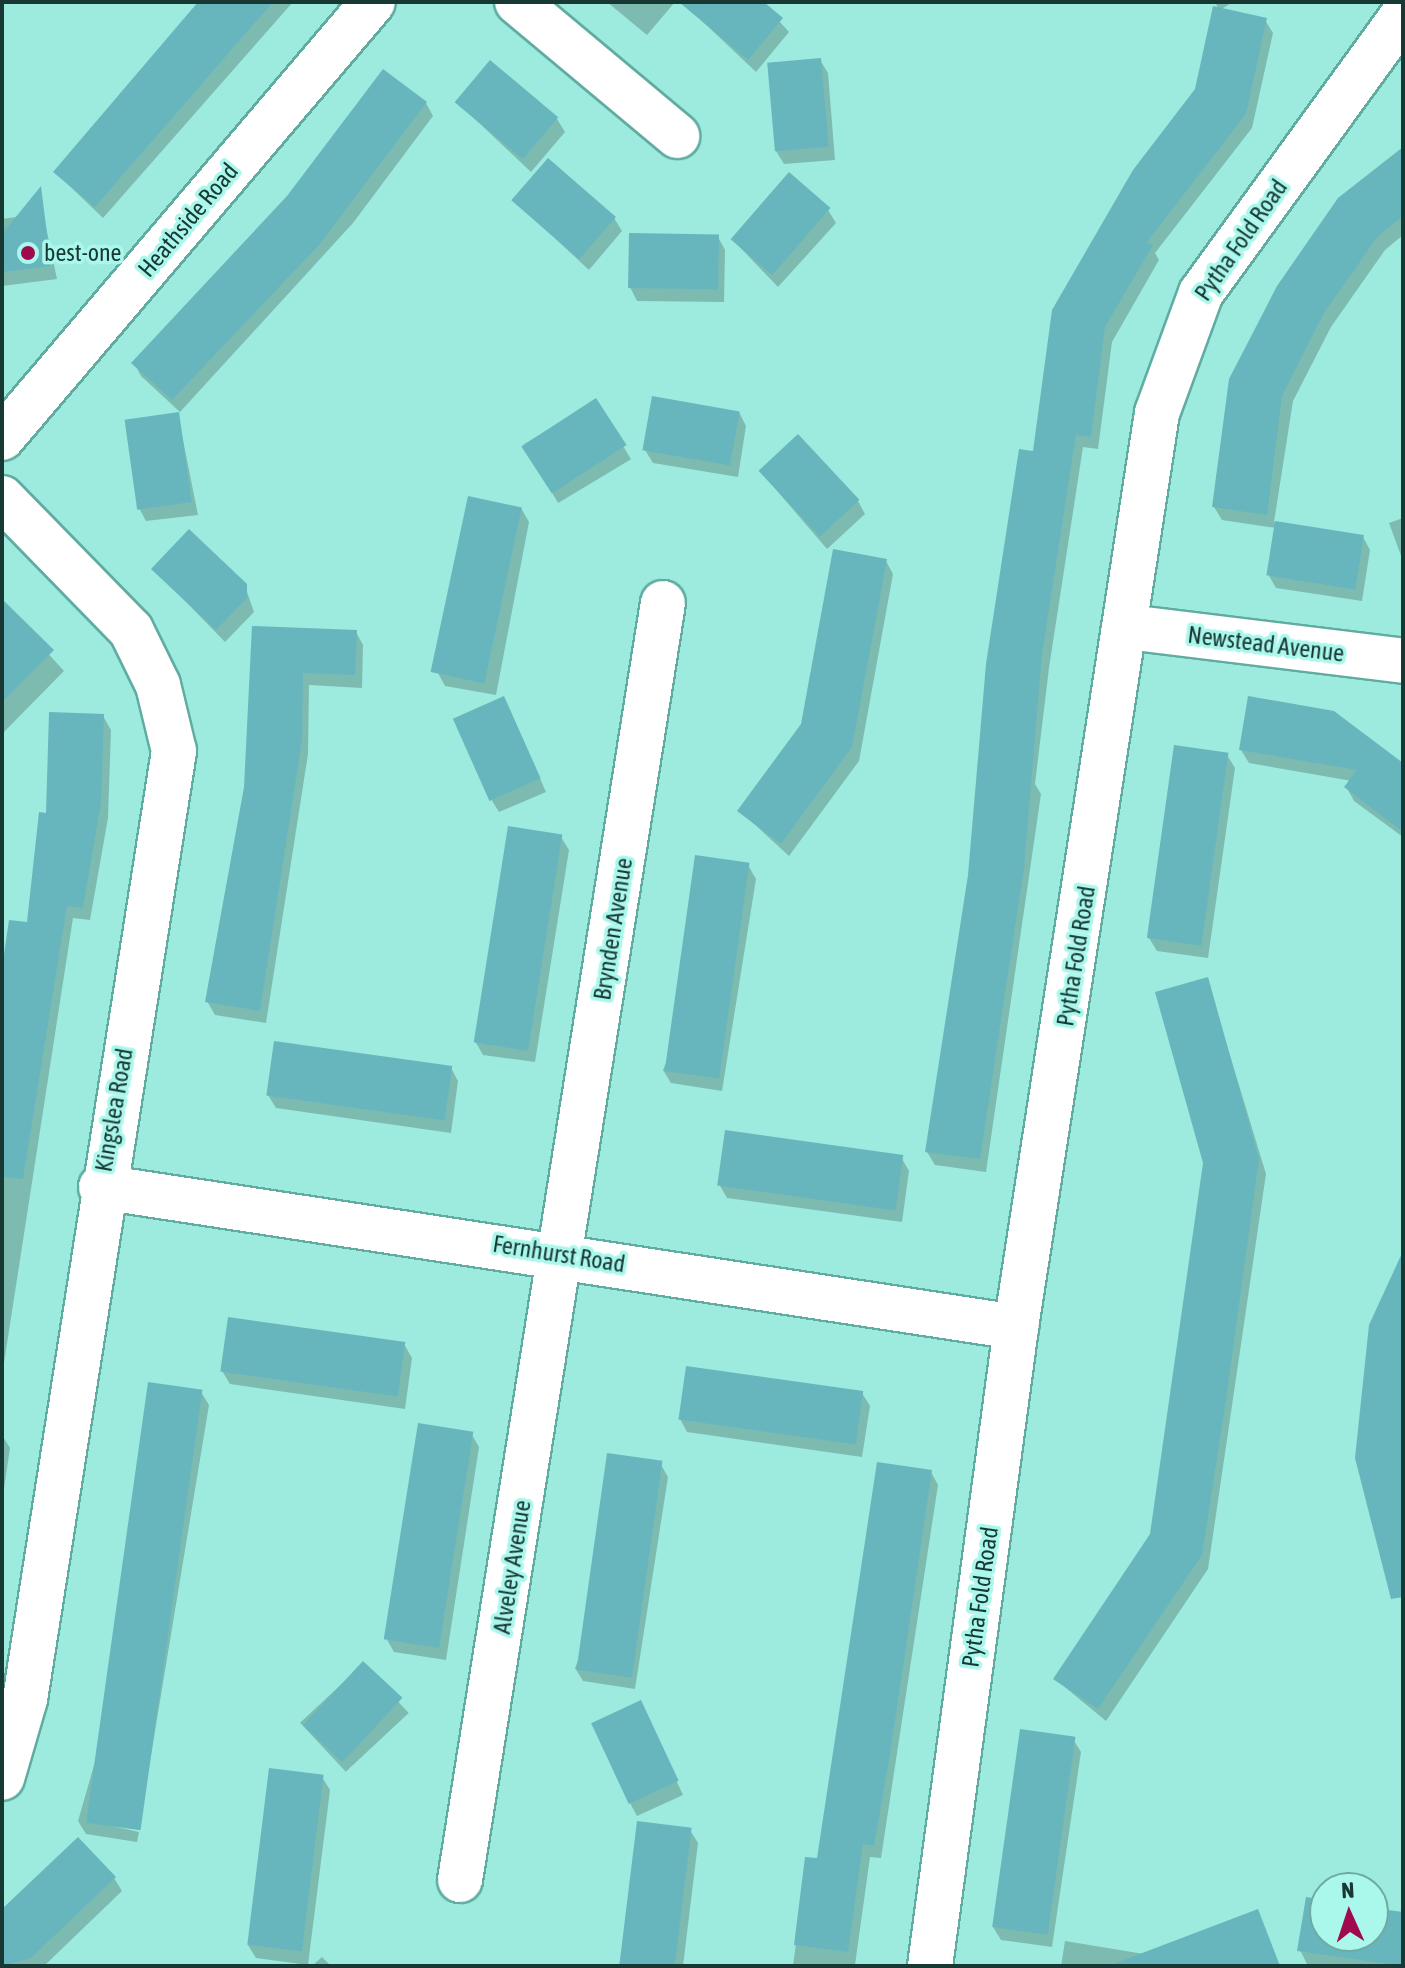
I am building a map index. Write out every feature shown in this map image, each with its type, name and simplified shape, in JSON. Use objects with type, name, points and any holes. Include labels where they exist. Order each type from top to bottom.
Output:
[{"type":"street","name":"Heathside Road","points":[[2,438],[373,2]]},
{"type":"street","points":[[517,2],[677,136]]},
{"type":"street","name":"Pytha Fold Road","points":[[930,1966],[1016,1327],[1128,627],[1157,413],[1176,345],[1201,293],[1403,15]]},
{"type":"street","name":"Kingslea Road","points":[[2,498],[131,630],[158,685],[174,751],[101,1187],[25,1699],[2,1778]]},
{"type":"street","name":"Brynden Avenue","points":[[563,1254],[663,603]]},
{"type":"street","name":"Newstead Avenue","points":[[1128,627],[1403,661]]},
{"type":"street","name":"Fernhurst Road","points":[[101,1187],[563,1254],[1016,1327]]},
{"type":"street","name":"Alveley Avenue","points":[[460,1880],[563,1254]]},
{"type":"building","points":[[198,2],[273,2],[95,207],[53,172]]},
{"type":"building","points":[[679,2],[764,2],[783,18],[748,60]]},
{"type":"building","points":[[1213,6],[1267,18],[1246,114],[1147,242],[1153,245],[1105,327],[1091,437],[1076,435],[1042,654],[1024,868],[980,1159],[925,1152],[968,875],[986,664],[1019,449],[1033,451],[1052,310],[1133,170],[1195,89]]},
{"type":"building","points":[[821,58],[829,147],[775,151],[767,63]]},
{"type":"building","points":[[490,60],[558,117],[523,159],[455,102]]},
{"type":"building","points":[[383,69],[427,102],[319,245],[172,400],[131,363],[287,196]]},
{"type":"building","points":[[1403,147],[1403,216],[1378,236],[1324,313],[1282,396],[1267,515],[1212,507],[1229,379],[1277,286],[1338,198]]},
{"type":"building","points":[[548,158],[616,217],[579,259],[511,200]]},
{"type":"building","points":[[789,172],[831,208],[772,275],[731,239]]},
{"type":"building","points":[[41,186],[51,266],[2,272],[2,234]]},
{"type":"building","points":[[629,233],[719,235],[718,290],[628,288]]},
{"type":"building","points":[[652,396],[740,411],[730,466],[642,450]]},
{"type":"building","points":[[596,398],[626,445],[552,493],[521,446]]},
{"type":"building","points":[[179,412],[192,502],[137,510],[125,420]]},
{"type":"building","points":[[798,434],[859,500],[820,537],[759,471]]},
{"type":"building","points":[[468,496],[522,507],[484,684],[431,672]]},
{"type":"building","points":[[1275,521],[1364,535],[1355,589],[1266,575]]},
{"type":"building","points":[[189,529],[247,584],[247,598],[216,630],[151,569]]},
{"type":"building","points":[[833,549],[887,559],[852,747],[781,844],[737,811],[801,724]]},
{"type":"building","points":[[2,599],[54,650],[2,702]]},
{"type":"building","points":[[252,626],[357,630],[355,675],[303,673],[302,740],[260,1011],[205,1002],[244,787]]},
{"type":"building","points":[[504,696],[541,778],[489,801],[453,719]]},
{"type":"building","points":[[1248,696],[1334,711],[1403,763],[1403,832],[1344,787],[1357,770],[1239,750]]},
{"type":"building","points":[[49,712],[104,714],[101,803],[83,908],[67,906],[23,1179],[2,1177],[2,968],[9,920],[27,922],[39,812],[46,813]]},
{"type":"building","points":[[1174,745],[1228,753],[1201,946],[1147,938]]},
{"type":"building","points":[[508,826],[562,835],[528,1051],[474,1042]]},
{"type":"building","points":[[695,855],[749,863],[719,1079],[665,1071]]},
{"type":"building","points":[[1208,977],[1259,1159],[1226,1400],[1202,1555],[1098,1709],[1053,1679],[1150,1534],[1203,1163],[1155,992]]},
{"type":"building","points":[[274,1041],[452,1066],[445,1121],[266,1095]]},
{"type":"building","points":[[725,1130],[903,1155],[895,1211],[717,1185]]},
{"type":"building","points":[[1403,1251],[1403,1597],[1391,1599],[1355,1458],[1369,1325]]},
{"type":"building","points":[[228,1317],[405,1342],[398,1396],[220,1371]]},
{"type":"building","points":[[686,1366],[863,1391],[856,1444],[678,1419]]},
{"type":"building","points":[[148,1382],[202,1390],[141,1830],[86,1823]]},
{"type":"building","points":[[418,1423],[473,1432],[439,1648],[384,1639]]},
{"type":"building","points":[[607,1453],[662,1461],[632,1678],[577,1670]]},
{"type":"building","points":[[877,1462],[932,1470],[874,1846],[863,1844],[848,1952],[794,1945],[805,1857],[817,1858]]},
{"type":"building","points":[[363,1661],[402,1698],[342,1762],[303,1725]]},
{"type":"building","points":[[641,1700],[679,1781],[629,1804],[591,1723]]},
{"type":"building","points":[[1020,1729],[1075,1737],[1048,1935],[992,1927]]},
{"type":"building","points":[[269,1768],[324,1775],[302,1951],[247,1945]]},
{"type":"building","points":[[637,1821],[692,1828],[675,1966],[619,1966]]},
{"type":"building","points":[[78,1837],[116,1877],[31,1958],[2,1966],[2,1909]]},
{"type":"building","points":[[1306,1897],[1309,1897],[1309,1952],[1389,1952],[1389,1910],[1403,1912],[1403,1966],[1297,1951]]},
{"type":"building","points":[[1258,1909],[1280,1966],[1116,1966],[1116,1963]]},
{"type":"place","name":"best-one","points":[[28,253]]}]
